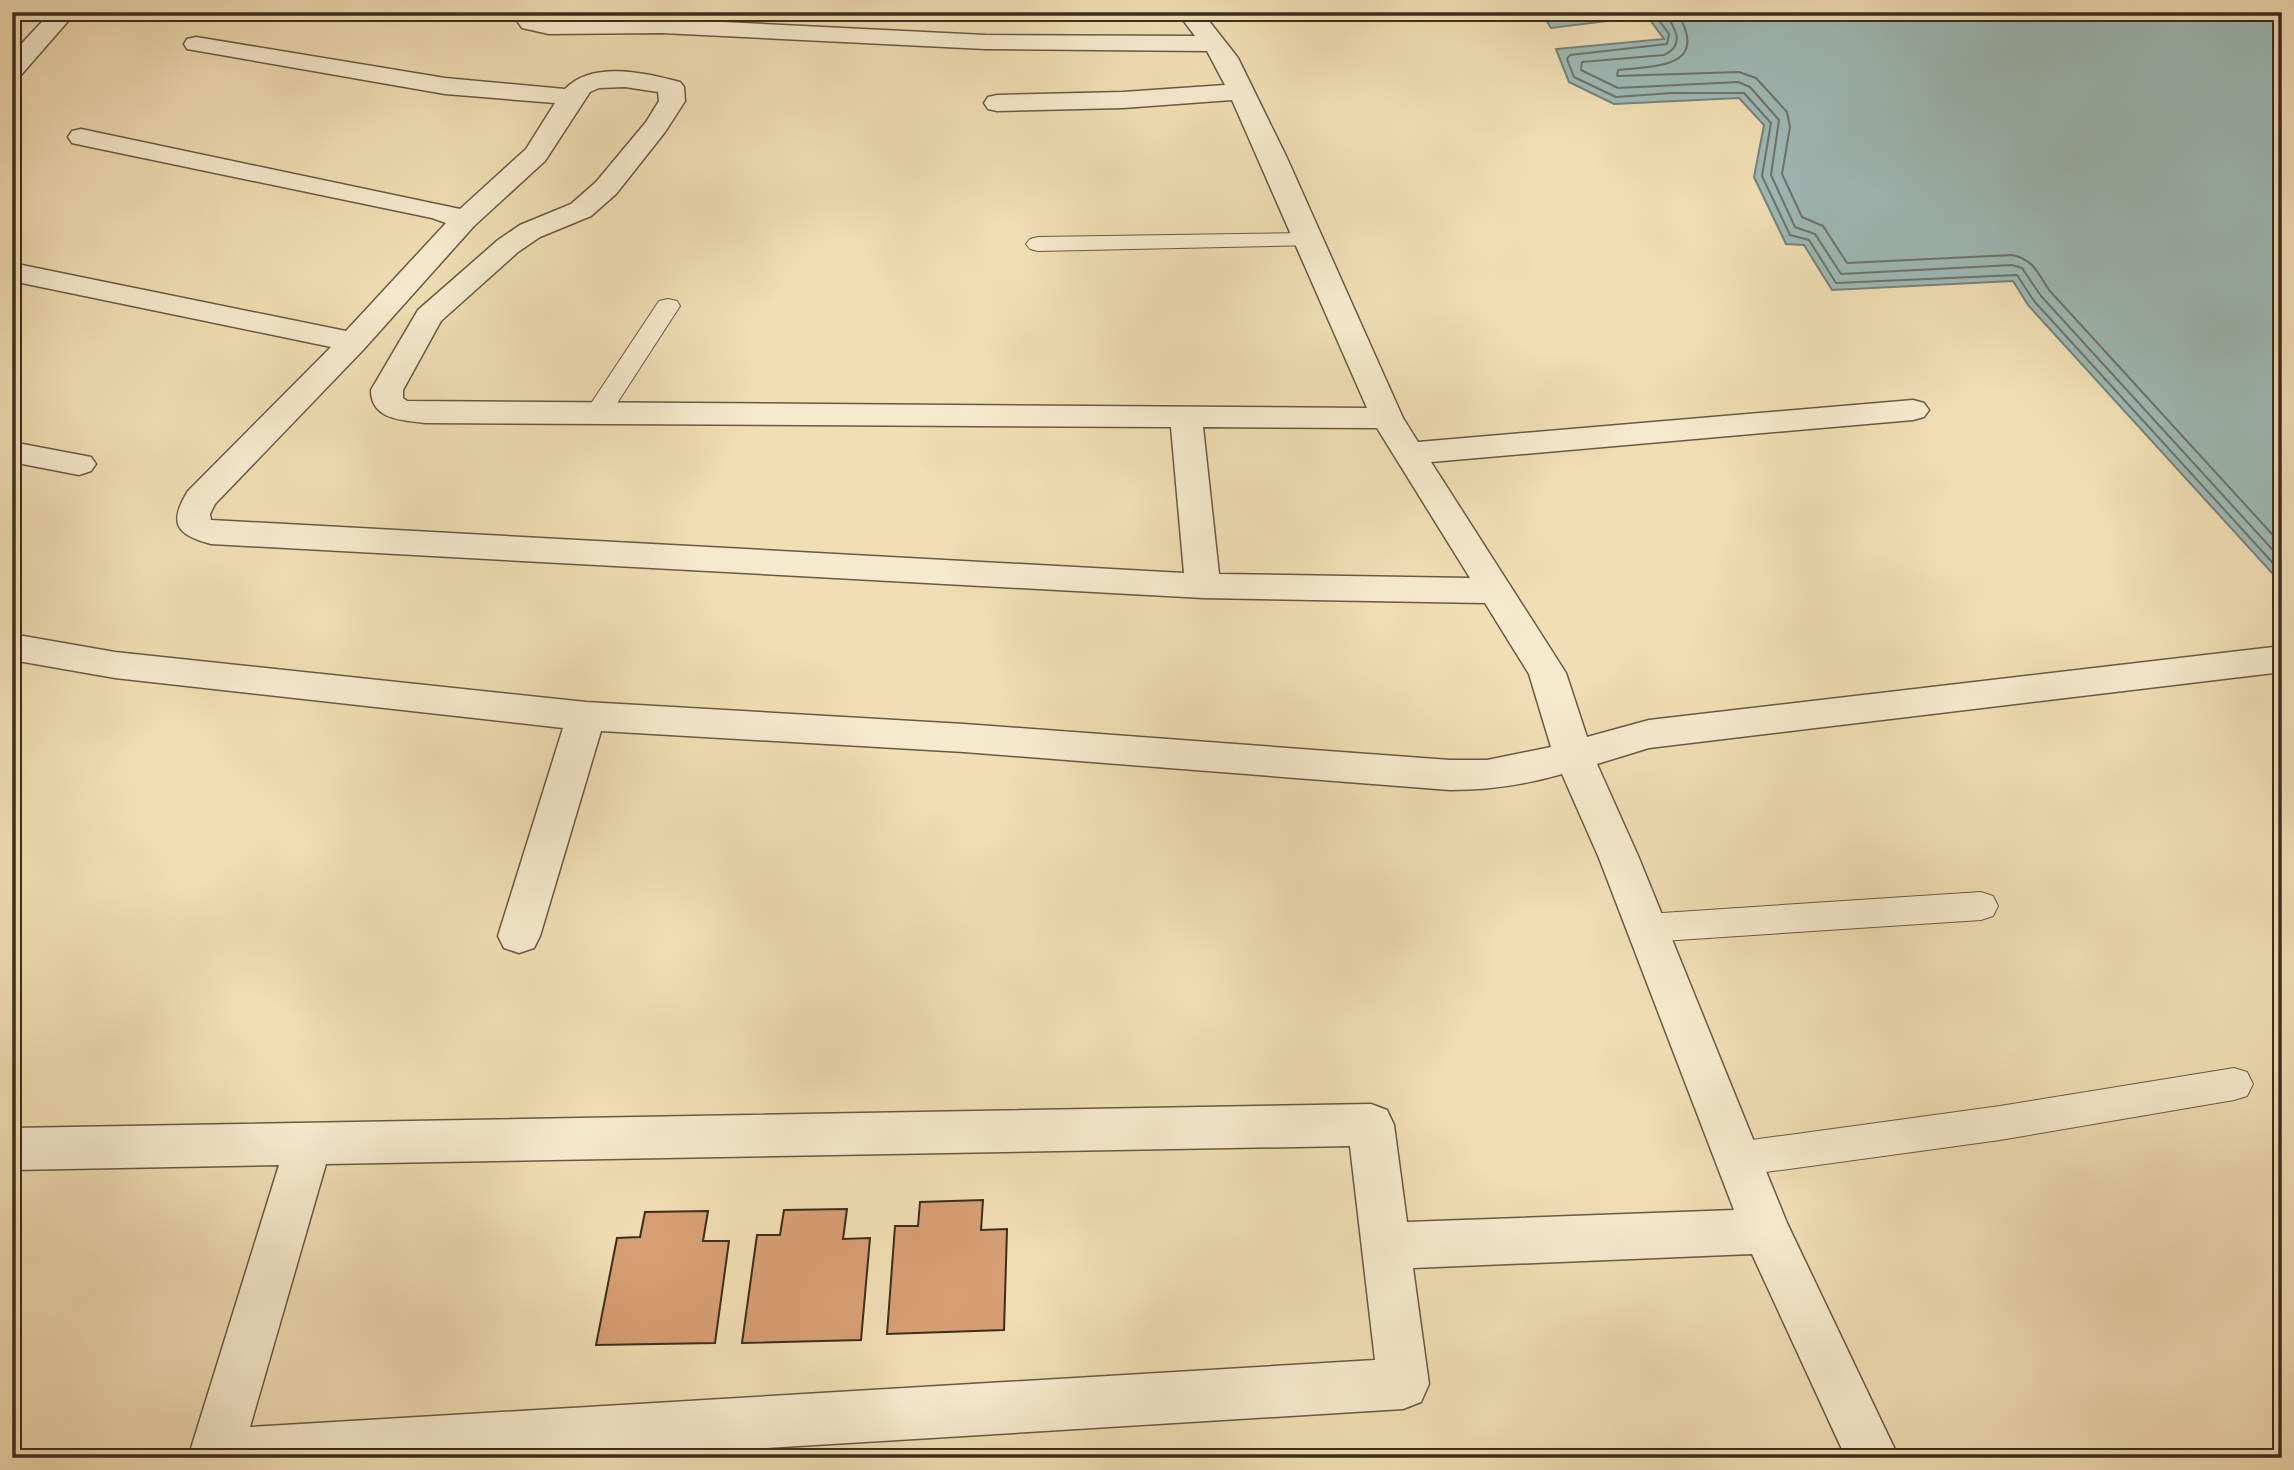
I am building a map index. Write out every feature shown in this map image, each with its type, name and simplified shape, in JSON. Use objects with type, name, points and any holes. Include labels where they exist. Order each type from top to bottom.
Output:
[{"type":"street","points":[[12,70],[64,12]]},
{"type":"street","points":[[523,12],[531,23],[549,27],[663,19],[985,41],[1214,44]]},
{"type":"street","points":[[1189,12],[1225,58],[1387,418],[1547,673],[1573,754],[1594,796],[1766,1231],[1873,1458]]},
{"type":"street","points":[[195,44],[445,86],[573,97]]},
{"type":"street","points":[[1387,418],[425,413],[398,410],[387,401],[387,390],[429,316],[508,246],[530,231],[581,210],[607,188],[656,126],[672,101],[671,87],[653,82],[610,80],[583,85],[542,148],[464,220],[354,342],[200,499],[193,514],[195,526],[211,533],[1203,586],[1495,590]]},
{"type":"street","points":[[997,103],[1123,100],[1241,92]]},
{"type":"street","points":[[81,137],[440,211],[464,220],[530,231]]},
{"type":"street","points":[[12,272],[354,342]]},
{"type":"street","points":[[1410,453],[1913,410]]},
{"type":"street","points":[[1186,416],[1203,586]]},
{"type":"street","points":[[12,452],[79,464]]},
{"type":"street","points":[[17,655],[586,716],[964,738],[1450,775],[1487,775],[1527,769],[1649,734],[2282,659]]},
{"type":"street","points":[[519,936],[586,716]]},
{"type":"street","points":[[12,1149],[309,1143],[1371,1125],[1403,1384],[214,1457],[309,1143]]},
{"type":"street","points":[[1386,1246],[1766,1231]]},
{"type":"lane","points":[[1038,244],[1309,240]]},
{"type":"lane","points":[[597,414],[668,306]]},
{"type":"lane","points":[[1647,928],[1981,906]]},
{"type":"lane","points":[[1737,1159],[2000,1123],[2234,1084]]},
{"type":"water","points":[[1541,12],[2282,12],[2282,584],[2028,305],[2013,281],[1832,290],[1804,245],[1786,244],[1754,177],[1764,125],[1739,98],[1614,104],[1569,82],[1556,49],[1664,39],[1647,16],[1551,28]]},
{"type":"building","points":[[983,1200],[981,1230],[1007,1229],[1004,1330],[887,1334],[895,1226],[918,1226],[920,1202]]},
{"type":"building","points":[[847,1209],[843,1239],[870,1238],[861,1340],[742,1343],[757,1235],[780,1235],[784,1210]]},
{"type":"building","points":[[708,1211],[703,1241],[729,1241],[715,1343],[596,1345],[617,1238],[640,1237],[645,1212]]}]
